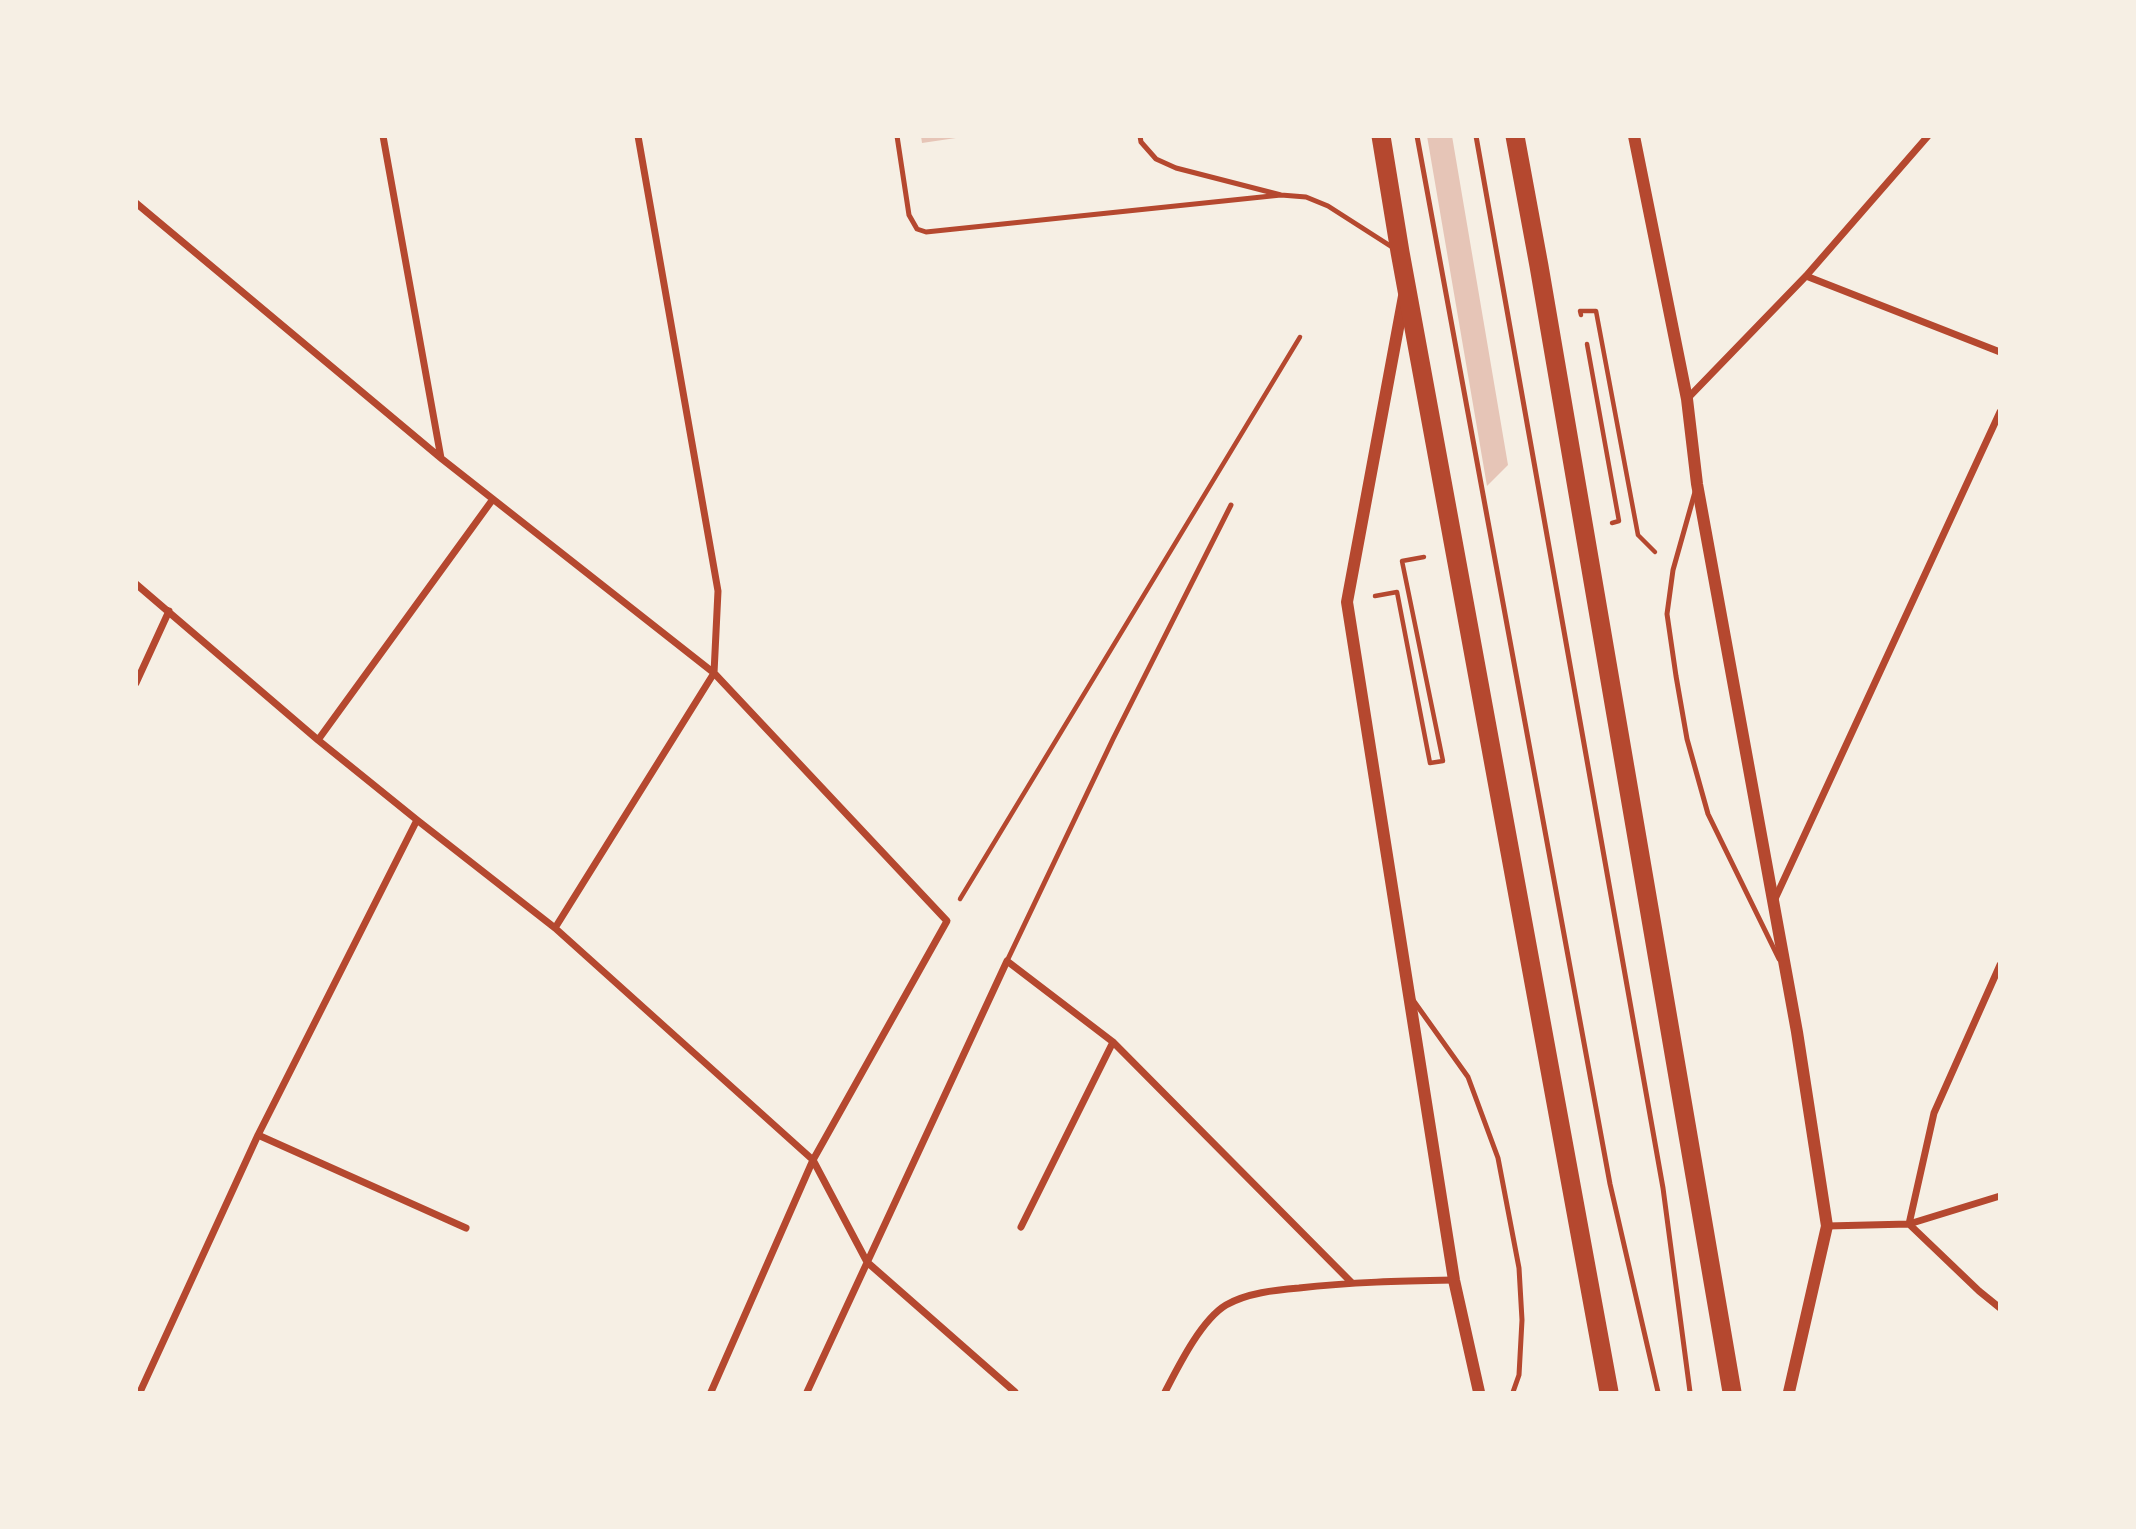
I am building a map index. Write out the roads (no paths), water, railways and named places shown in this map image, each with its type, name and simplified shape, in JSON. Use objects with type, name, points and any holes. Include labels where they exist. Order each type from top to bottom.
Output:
[{"type":"highway","points":[[1381,136],[1609,1392]]},
{"type":"highway","points":[[1515,136],[1542,279],[1732,1392]]},
{"type":"street","points":[[383,136],[442,459]]},
{"type":"street","points":[[555,928],[714,673],[718,592],[638,136]]},
{"type":"street","points":[[1634,136],[1687,399],[1697,484],[1787,974],[1827,1226],[1789,1392]]},
{"type":"street","points":[[1687,399],[1806,276],[1928,136]]},
{"type":"street","points":[[136,202],[442,459],[714,673],[947,921],[813,1160],[710,1392]]},
{"type":"street","points":[[1806,276],[2000,352]]},
{"type":"street","points":[[1406,283],[1347,602],[1454,1280],[1479,1392]]},
{"type":"street","points":[[1773,903],[2000,412]]},
{"type":"street","points":[[318,740],[493,499]]},
{"type":"street","points":[[136,584],[318,740],[555,928],[813,1160],[867,1262],[1015,1392]]},
{"type":"street","points":[[136,683],[169,611]]},
{"type":"street","points":[[140,1392],[258,1135],[417,820]]},
{"type":"street","points":[[807,1392],[1007,961],[1113,1042],[1351,1282]]},
{"type":"street","points":[[1909,1224],[1934,1113],[2000,965]]},
{"type":"street","points":[[1021,1227],[1113,1042]]},
{"type":"street","points":[[258,1135],[466,1228]]},
{"type":"street","points":[[1827,1226],[1909,1224],[2000,1196]]},
{"type":"street","points":[[1909,1224],[2000,1308]]},
{"type":"street","points":[[1165,1392],[1194,1341],[1225,1306],[1244,1298],[1278,1290],[1351,1282],[1454,1280]]},
{"type":"lane","points":[[897,136],[909,215],[917,229],[926,232],[1281,195]]},
{"type":"lane","points":[[1140,136],[1140,142],[1156,159],[1177,168],[1281,195],[1306,197],[1328,206],[1400,252]]},
{"type":"lane","points":[[1417,136],[1608,1171],[1658,1392]]},
{"type":"lane","points":[[1476,136],[1664,1188],[1690,1392]]},
{"type":"lane","points":[[1697,484],[1672,570],[1667,614],[1687,739],[1707,814],[1787,974]]},
{"type":"lane","points":[[1007,961],[1112,739],[1231,505]]},
{"type":"lane","points":[[1409,995],[1468,1077],[1498,1158],[1519,1268],[1522,1320],[1520,1375],[1513,1392]]}]
